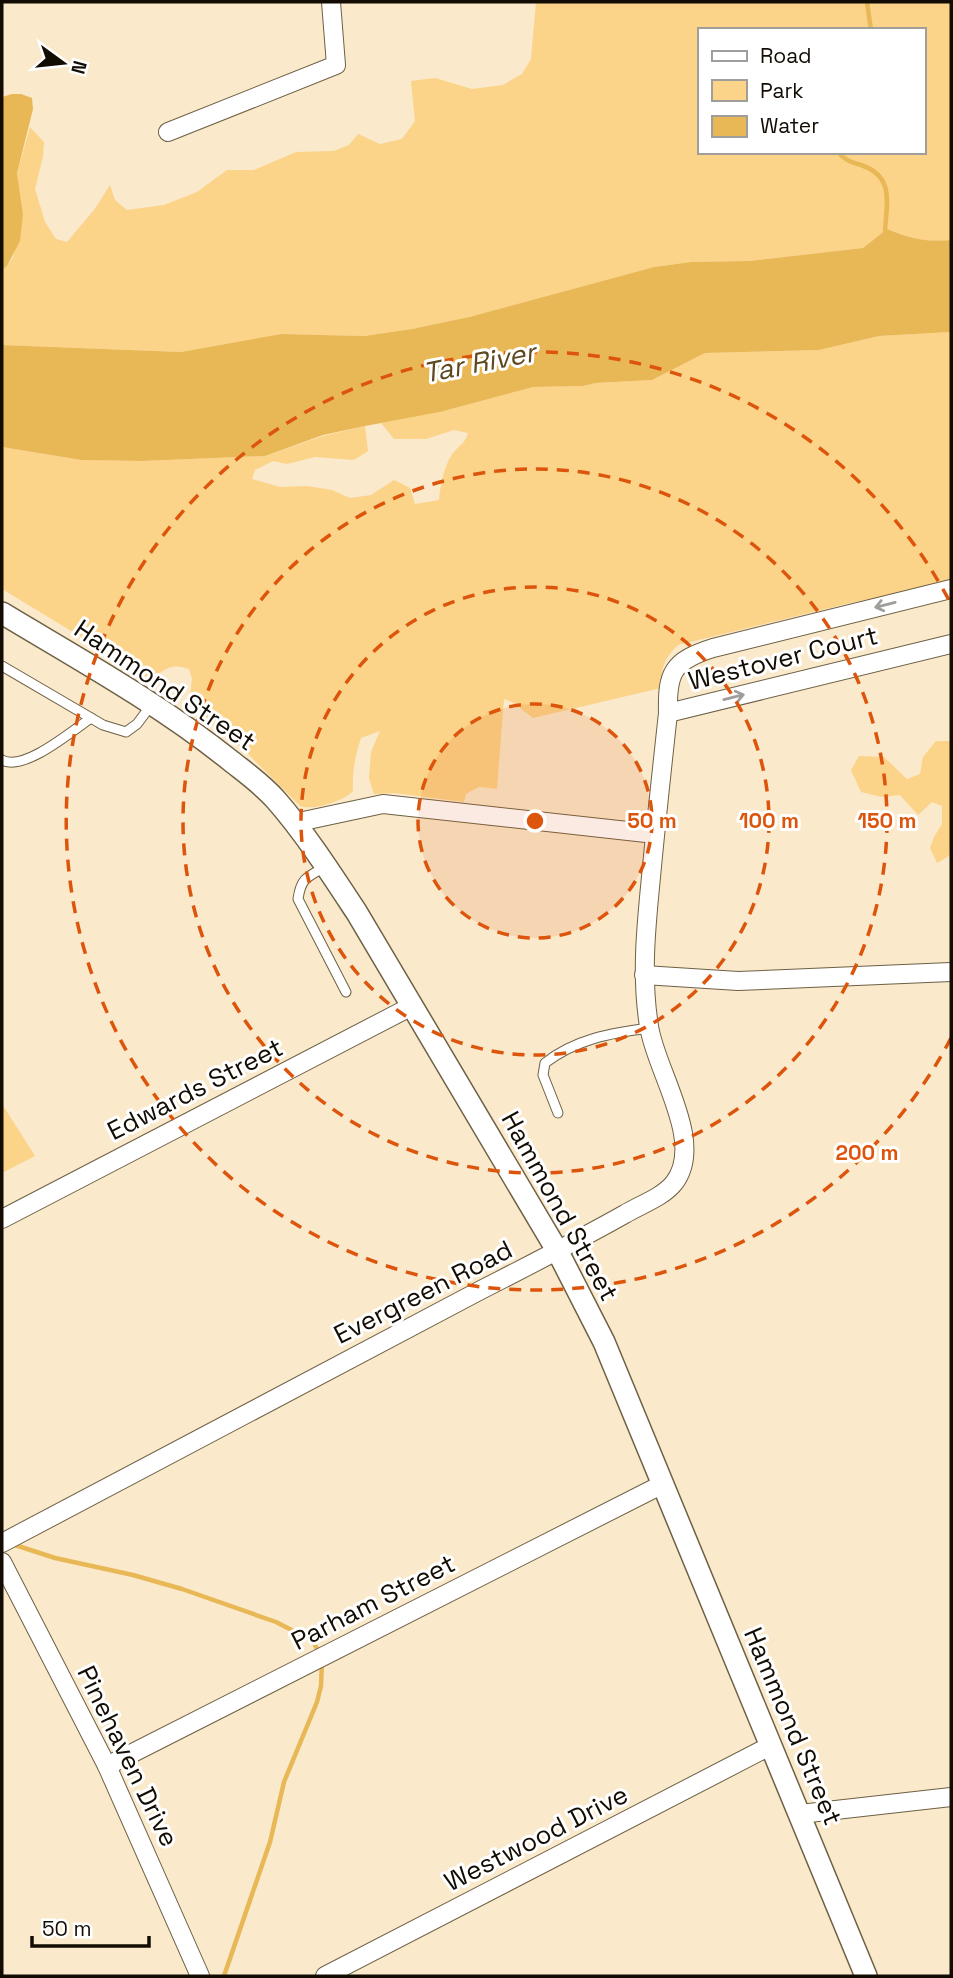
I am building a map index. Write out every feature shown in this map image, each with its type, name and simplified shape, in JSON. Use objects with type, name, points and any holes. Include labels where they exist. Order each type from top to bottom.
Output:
[{"type":"street","points":[[167,132],[336,65],[331,2]]},
{"type":"street","name":"Westover Court","points":[[951,589],[699,652],[683,661],[673,671],[667,687],[668,713],[951,643]]},
{"type":"street","name":"Hammond Street","points":[[2,613],[152,704],[240,768],[275,798],[357,913],[558,1252],[604,1342],[866,1976]]},
{"type":"street","name":"Evergreen Road","points":[[2,1542],[558,1252],[657,1196],[674,1183],[683,1162],[682,1124],[649,1028],[644,975],[668,713]]},
{"type":"street","points":[[294,823],[383,804],[655,834]]},
{"type":"street","points":[[644,975],[738,981],[951,972]]},
{"type":"street","name":"Edwards Street","points":[[2,1219],[412,1006]]},
{"type":"street","name":"Parham Street","points":[[107,1766],[663,1484]]},
{"type":"street","name":"Pinehaven Drive","points":[[2,1562],[107,1766],[200,1976]]},
{"type":"street","name":"Westwood Drive","points":[[325,1976],[770,1746]]},
{"type":"street","points":[[800,1814],[951,1797]]},
{"type":"lane","points":[[2,666],[103,725],[127,732],[137,724],[152,704]]},
{"type":"lane","points":[[2,760],[7,762],[32,758],[91,718]]},
{"type":"lane","points":[[326,866],[306,877],[300,885],[298,899],[346,992]]},
{"type":"lane","points":[[558,1113],[543,1075],[545,1063],[559,1052],[608,1034],[649,1028]]},
{"type":"green space","points":[[536,2],[951,2],[951,240],[919,239],[887,229],[863,248],[749,261],[691,262],[654,267],[469,317],[363,336],[281,334],[181,352],[2,345],[2,270],[13,257],[23,214],[17,173],[30,127],[44,142],[35,189],[45,222],[56,239],[67,242],[94,210],[110,185],[115,200],[127,210],[164,205],[197,192],[227,170],[254,170],[296,152],[334,151],[349,145],[358,134],[380,144],[402,139],[415,121],[411,81],[435,78],[472,89],[503,85],[522,74],[531,59]]},
{"type":"green space","points":[[951,332],[951,582],[850,603],[678,645],[664,664],[661,688],[533,718],[504,699],[497,789],[479,787],[466,794],[464,802],[394,793],[374,794],[369,778],[371,752],[380,731],[361,738],[354,764],[353,791],[349,795],[328,804],[300,806],[247,753],[189,705],[192,679],[189,669],[177,666],[169,668],[152,680],[2,589],[2,447],[81,460],[142,461],[265,456],[323,436],[365,426],[368,451],[354,460],[315,457],[287,464],[273,461],[255,470],[252,479],[280,487],[307,486],[332,490],[350,498],[371,495],[394,480],[410,488],[415,504],[439,500],[449,461],[468,433],[454,430],[426,439],[394,439],[381,423],[440,412],[533,387],[652,380],[705,353],[819,350],[879,336]]},
{"type":"green space","points":[[936,741],[951,741],[951,843],[949,856],[937,863],[930,848],[942,824],[942,806],[932,802],[918,815],[900,795],[882,797],[861,792],[851,770],[859,756],[884,757],[907,779],[920,774],[923,757]]},
{"type":"green space","points":[[2,1104],[35,1156],[2,1173]]},
{"type":"water","points":[[12,94],[32,98],[33,109],[17,173],[23,214],[20,241],[7,266],[2,270],[2,97]]},
{"type":"water","name":"Tar River","points":[[887,229],[919,239],[951,240],[951,332],[879,336],[819,350],[705,353],[652,380],[533,387],[440,412],[323,435],[265,456],[142,461],[81,460],[2,447],[2,345],[181,352],[281,334],[364,336],[469,317],[654,267],[691,262],[749,261],[863,248]]},
{"type":"waterway","points":[[867,2],[871,28]]},
{"type":"waterway","points":[[840,154],[872,170],[884,183],[887,235]]},
{"type":"waterway","points":[[12,1544],[55,1558],[182,1589],[276,1622],[313,1641],[319,1653]]},
{"type":"waterway","points":[[224,1976],[270,1842],[284,1782],[317,1702],[322,1661]]}]
